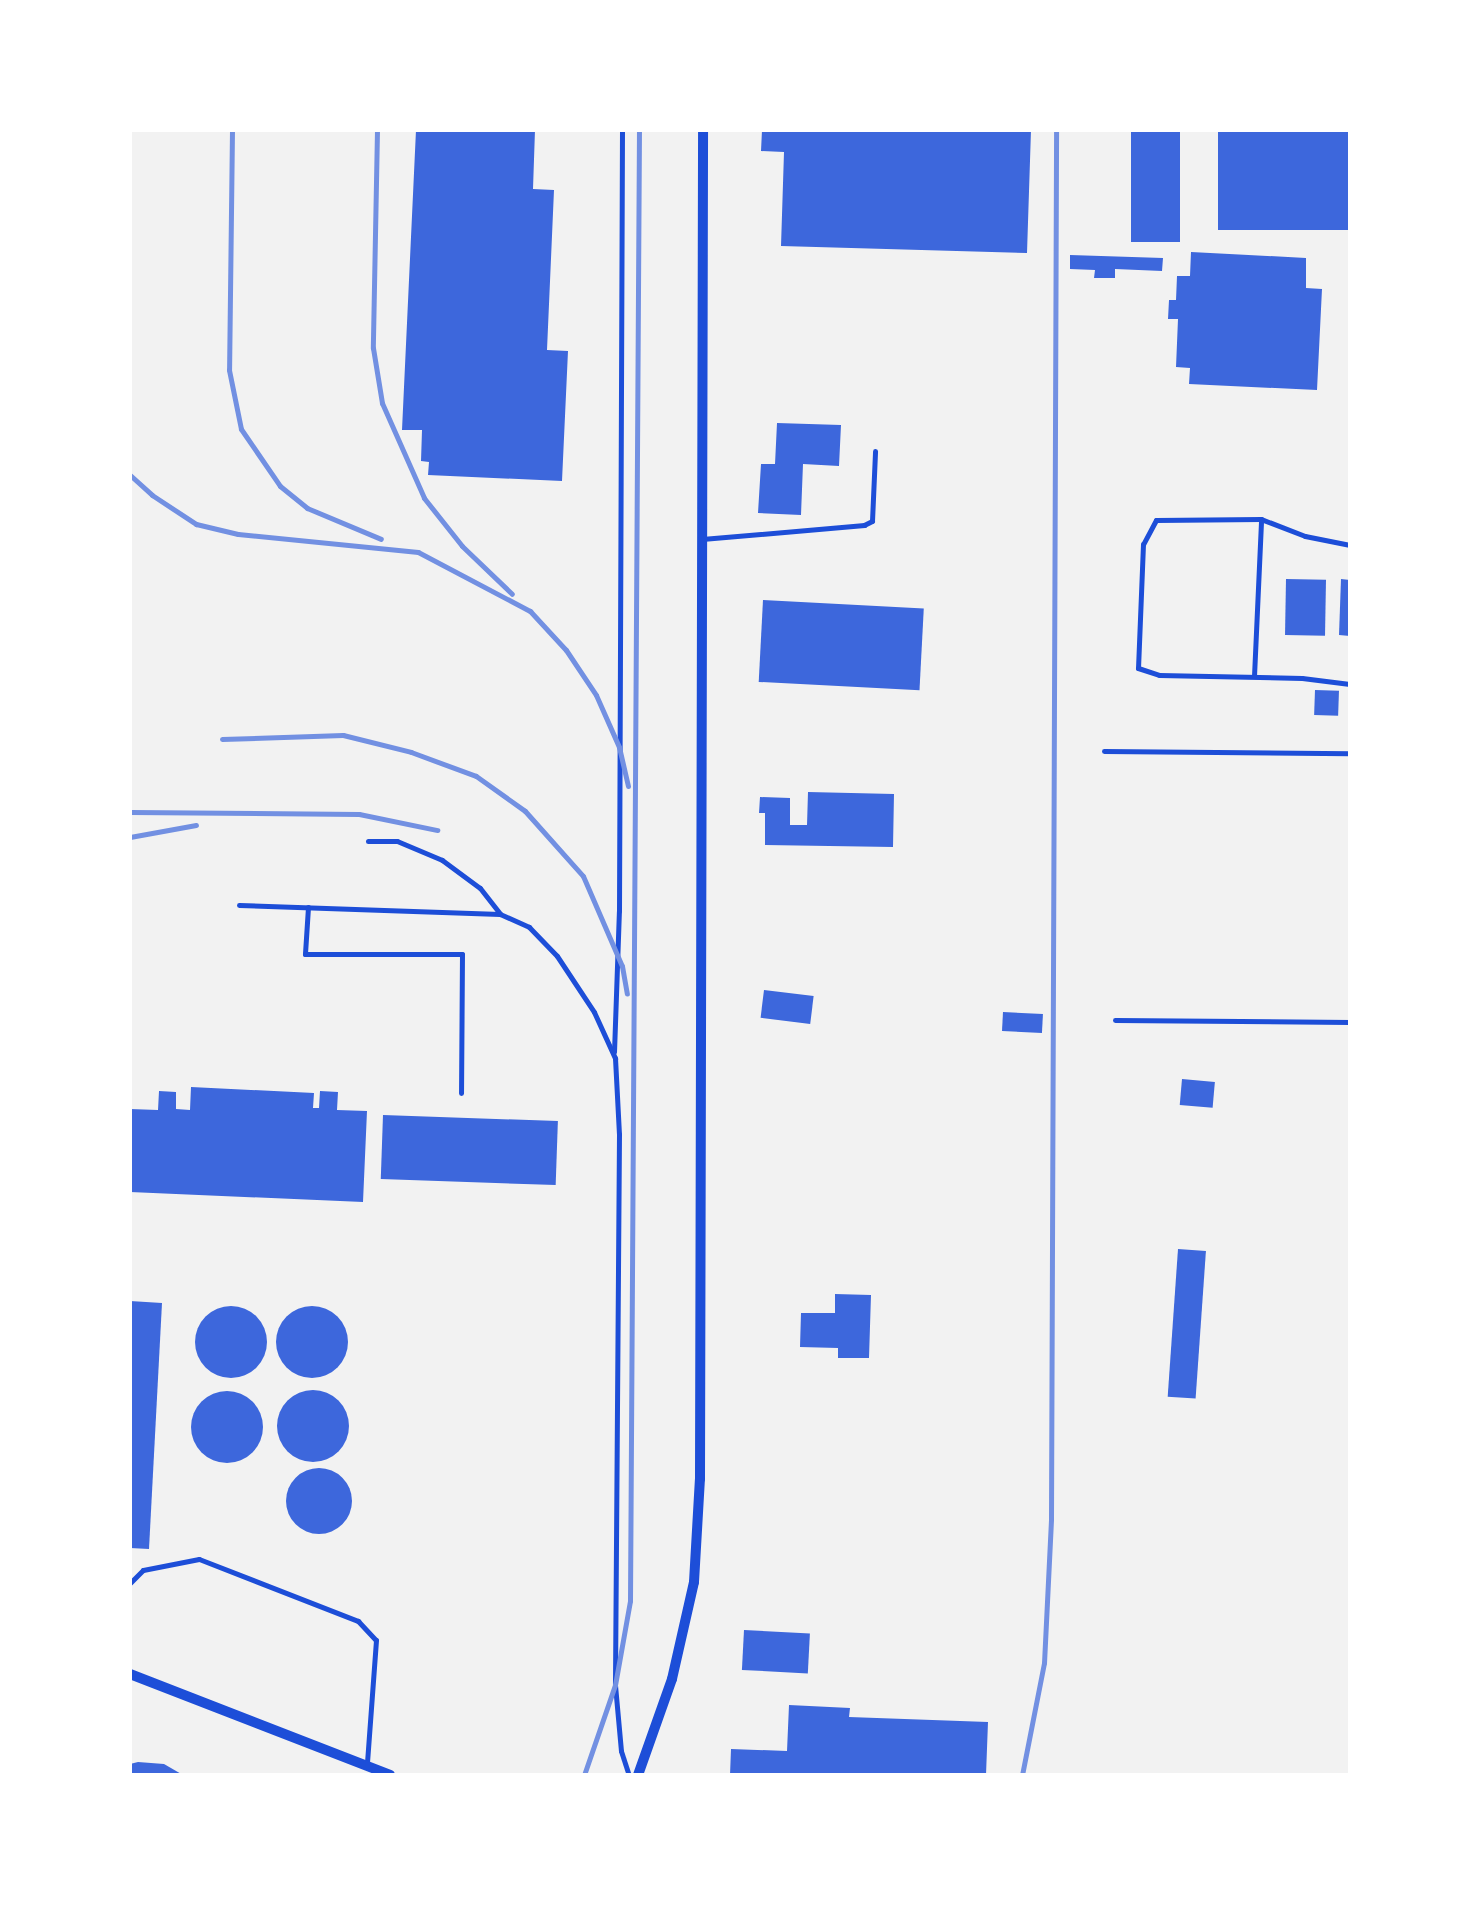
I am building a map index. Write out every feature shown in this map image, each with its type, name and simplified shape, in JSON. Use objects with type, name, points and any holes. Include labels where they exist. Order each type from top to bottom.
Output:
[{"type":"street","points":[[638,1775],[672,1679],[694,1582],[700,1479],[704,130]]},
{"type":"street","points":[[130,1674],[390,1775]]},
{"type":"lane","points":[[622,130],[615,1685],[621,1752],[630,1775]]},
{"type":"lane","points":[[702,540],[864,525],[872,521],[876,451]]},
{"type":"lane","points":[[1254,677],[1261,519]]},
{"type":"lane","points":[[1350,545],[1305,536],[1261,519],[1156,520],[1143,544],[1138,668],[1159,676],[1350,684]]},
{"type":"lane","points":[[1104,751],[1350,753]]},
{"type":"lane","points":[[368,840],[397,841],[442,860],[480,888],[500,914]]},
{"type":"lane","points":[[239,905],[500,914],[530,927],[557,956],[594,1012],[615,1058]]},
{"type":"lane","points":[[308,907],[305,954],[462,954],[461,1092]]},
{"type":"lane","points":[[1115,1020],[1350,1022]]},
{"type":"lane","points":[[130,1583],[144,1570],[199,1559],[358,1620],[376,1640],[367,1766]]},
{"type":"building","points":[[416,130],[535,130],[533,189],[554,190],[547,350],[568,351],[562,481],[428,475],[429,462],[421,461],[422,430],[402,430]]},
{"type":"building","points":[[762,130],[1031,130],[1027,253],[781,246],[784,152],[761,151]]},
{"type":"building","points":[[1131,130],[1180,130],[1180,242],[1131,242]]},
{"type":"building","points":[[1218,130],[1350,130],[1350,230],[1218,230]]},
{"type":"building","points":[[1191,252],[1306,258],[1306,288],[1322,289],[1317,390],[1189,384],[1190,368],[1176,367],[1178,319],[1168,319],[1169,300],[1176,300],[1177,276],[1190,276]]},
{"type":"building","points":[[1070,255],[1163,258],[1162,271],[1115,269],[1115,278],[1094,278],[1095,270],[1070,269]]},
{"type":"building","points":[[777,423],[841,425],[839,466],[803,464],[801,515],[758,513],[761,464],[775,464]]},
{"type":"building","points":[[1286,579],[1326,580],[1325,636],[1285,635]]},
{"type":"building","points":[[1341,579],[1350,580],[1350,636],[1339,635]]},
{"type":"building","points":[[763,600],[924,608],[919,690],[759,682]]},
{"type":"building","points":[[1315,690],[1339,691],[1338,716],[1314,715]]},
{"type":"building","points":[[808,792],[894,794],[893,847],[765,845],[765,813],[759,813],[760,797],[790,798],[790,825],[807,825]]},
{"type":"building","points":[[764,990],[814,996],[810,1024],[761,1018]]},
{"type":"building","points":[[1003,1012],[1043,1014],[1042,1033],[1002,1031]]},
{"type":"building","points":[[1182,1079],[1215,1082],[1213,1108],[1180,1105]]},
{"type":"building","points":[[191,1087],[314,1093],[313,1108],[319,1108],[320,1091],[338,1092],[337,1110],[367,1111],[363,1202],[130,1192],[130,1109],[158,1110],[159,1091],[176,1092],[176,1109],[190,1110]]},
{"type":"building","points":[[383,1115],[558,1121],[556,1185],[381,1179]]},
{"type":"building","points":[[1178,1249],[1206,1251],[1196,1399],[1168,1397]]},
{"type":"building","points":[[835,1294],[871,1295],[869,1358],[838,1358],[838,1348],[800,1347],[801,1313],[835,1313]]},
{"type":"building","points":[[130,1301],[162,1303],[149,1549],[130,1548]]},
{"type":"building","points":[[231,1306],[245,1308],[257,1316],[265,1328],[265,1356],[257,1368],[245,1376],[231,1378],[217,1376],[205,1368],[197,1356],[195,1342],[197,1328],[205,1316],[217,1308]]},
{"type":"building","points":[[312,1306],[326,1308],[338,1316],[346,1328],[346,1356],[338,1368],[326,1376],[312,1378],[298,1376],[286,1368],[278,1356],[276,1342],[278,1328],[286,1316],[298,1308]]},
{"type":"building","points":[[313,1390],[327,1392],[339,1400],[347,1412],[347,1440],[339,1452],[327,1460],[313,1462],[299,1460],[287,1452],[279,1440],[277,1426],[279,1412],[287,1400],[299,1392]]},
{"type":"building","points":[[227,1391],[241,1393],[253,1401],[261,1413],[261,1441],[253,1453],[241,1461],[227,1463],[213,1461],[201,1453],[193,1441],[191,1427],[193,1413],[201,1401],[213,1393]]},
{"type":"building","points":[[319,1468],[342,1478],[352,1501],[342,1524],[319,1534],[296,1524],[286,1501],[296,1478]]},
{"type":"building","points":[[744,1630],[810,1633],[808,1673],[742,1670]]},
{"type":"building","points":[[789,1705],[850,1708],[849,1717],[988,1722],[986,1775],[730,1775],[731,1749],[787,1751]]},
{"type":"building","points":[[130,1764],[164,1764],[183,1775],[130,1775]]},
{"type":"railway","points":[[232,130],[229,370],[241,429],[280,486],[307,508],[381,539]]},
{"type":"railway","points":[[377,130],[373,348],[382,403],[424,498],[462,546],[512,594]]},
{"type":"railway","points":[[584,1775],[615,1685],[630,1601],[639,130]]},
{"type":"railway","points":[[1022,1775],[1044,1663],[1051,1519],[1056,130]]},
{"type":"railway","points":[[130,475],[196,524],[238,534],[418,552],[530,611],[566,650],[596,695],[619,747],[628,786]]},
{"type":"railway","points":[[222,739],[343,735],[411,752],[476,776],[525,811],[583,876],[622,966],[627,994]]},
{"type":"railway","points":[[130,812],[359,814],[437,830]]},
{"type":"railway","points":[[130,837],[196,825]]}]
